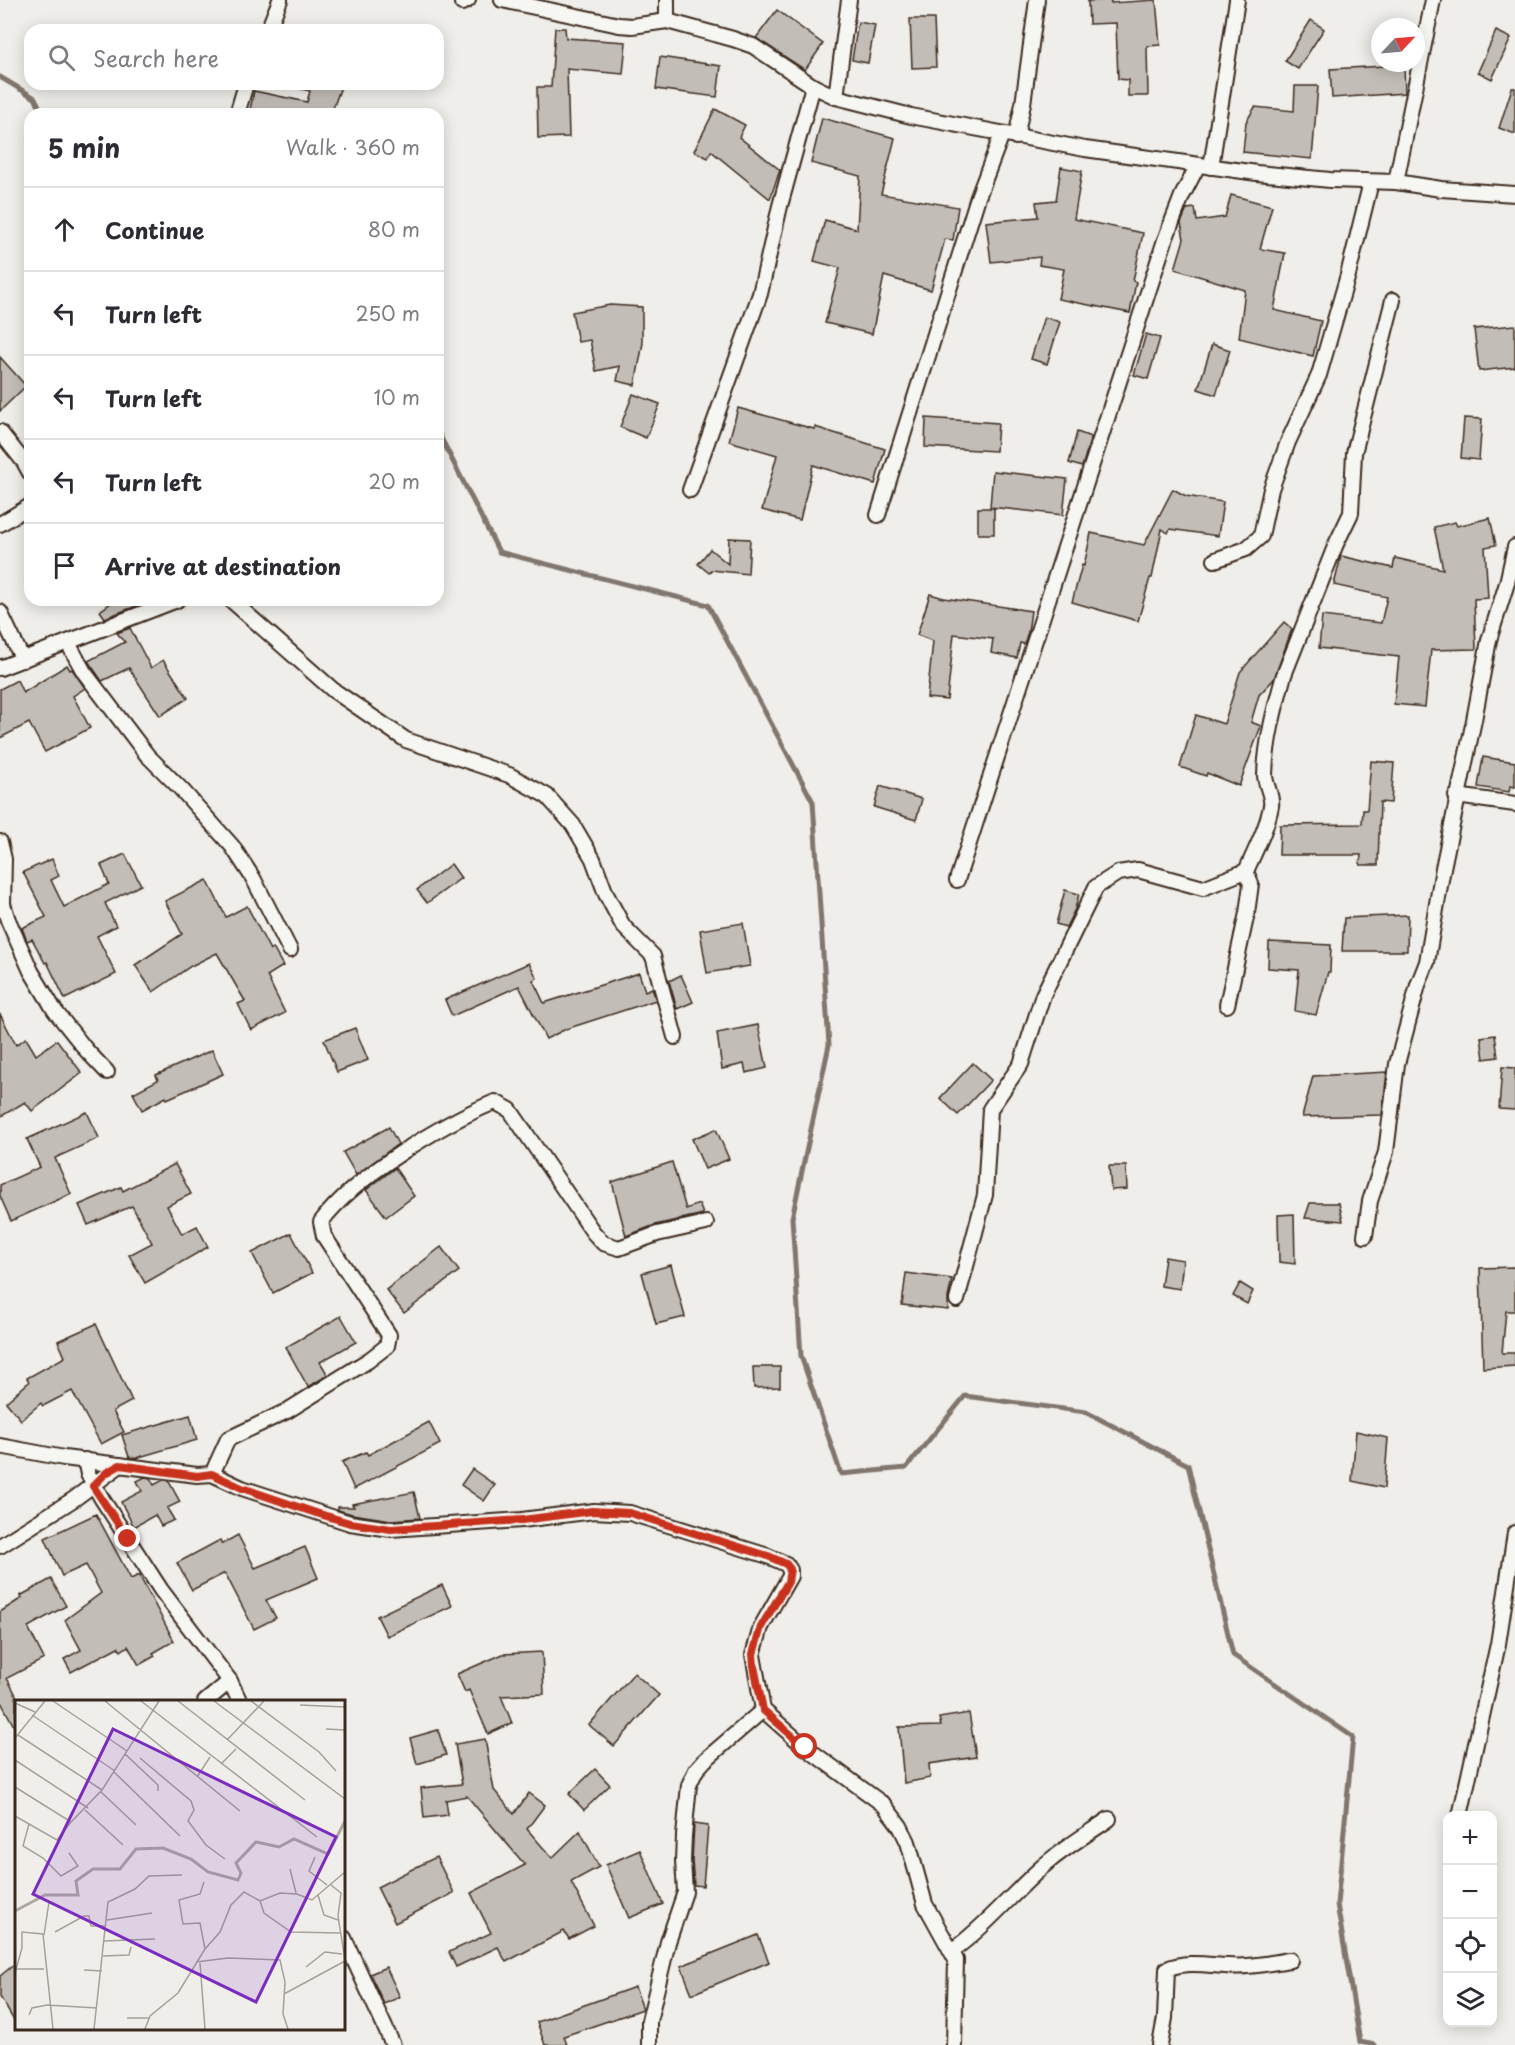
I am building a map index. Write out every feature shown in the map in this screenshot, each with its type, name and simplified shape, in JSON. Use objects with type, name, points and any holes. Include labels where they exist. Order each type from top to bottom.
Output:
[{"type":"street","points":[[270,24],[280,0]]},
{"type":"street","points":[[502,0],[619,25],[632,26],[667,21],[753,46],[813,86],[836,97],[885,111],[1016,137],[1205,166],[1330,180],[1395,182],[1441,189],[1515,194]]},
{"type":"street","points":[[667,0],[667,21]]},
{"type":"street","points":[[836,97],[849,0]]},
{"type":"street","points":[[1016,137],[1023,104],[1037,0]]},
{"type":"street","points":[[957,880],[1165,240],[1182,196],[1205,166],[1237,0]]},
{"type":"street","points":[[1395,182],[1433,0]]},
{"type":"street","points":[[690,489],[760,294],[780,206],[813,86]]},
{"type":"street","points":[[239,108],[244,90]]},
{"type":"street","points":[[879,515],[978,197],[1002,134]]},
{"type":"street","points":[[1215,560],[1246,549],[1261,536],[1271,489],[1288,442],[1319,375],[1348,275],[1371,182]]},
{"type":"street","points":[[957,1300],[985,1195],[990,1109],[1021,1064],[1043,995],[1096,886],[1118,873],[1138,870],[1203,888],[1246,871],[1260,841],[1272,804],[1265,779],[1266,759],[1284,675],[1336,544],[1351,513],[1354,453],[1393,300]]},
{"type":"street","points":[[0,432],[24,462]]},
{"type":"street","points":[[0,524],[24,510]]},
{"type":"street","points":[[1365,1236],[1370,1201],[1386,1152],[1397,1064],[1418,985],[1427,962],[1456,796],[1474,720],[1489,640],[1507,583],[1515,547]]},
{"type":"street","points":[[0,668],[162,606]]},
{"type":"street","points":[[238,606],[333,690],[406,740],[510,775],[547,796],[573,825],[593,859],[606,894],[623,926],[653,956],[675,1037]]},
{"type":"street","points":[[0,612],[23,660]]},
{"type":"street","points":[[68,643],[84,672],[147,755],[221,831],[232,846],[253,878],[290,950]]},
{"type":"street","points":[[1456,796],[1515,804]]},
{"type":"street","points":[[0,842],[4,859],[3,904],[31,971],[55,1011],[107,1072]]},
{"type":"street","points":[[1227,1005],[1247,913],[1251,884],[1246,871]]},
{"type":"street","points":[[212,1474],[228,1439],[287,1411],[387,1346],[389,1335],[324,1236],[321,1222],[362,1182],[415,1145],[478,1109],[495,1102],[510,1110],[603,1244],[619,1248],[657,1233],[706,1223]]},
{"type":"street","points":[[0,1446],[197,1476],[212,1474],[242,1488],[350,1523],[400,1529],[522,1520],[592,1511],[630,1513],[778,1560],[789,1567],[790,1576],[761,1627],[753,1654],[763,1710],[805,1747],[891,1813],[908,1842],[925,1904],[953,1950],[957,1968],[954,2045]]},
{"type":"street","points":[[85,1460],[93,1486],[161,1590],[230,1682],[239,1700]]},
{"type":"street","points":[[0,1546],[93,1486],[106,1473],[120,1465]]},
{"type":"street","points":[[1461,1811],[1498,1644],[1515,1533]]},
{"type":"street","points":[[206,1700],[230,1682]]},
{"type":"street","points":[[649,2045],[649,2021],[668,1942],[685,1892],[683,1861],[689,1785],[704,1761],[763,1710]]},
{"type":"street","points":[[953,1950],[987,1922],[1041,1868],[1109,1819]]},
{"type":"street","points":[[345,1940],[393,2045]]},
{"type":"street","points":[[1160,2045],[1165,2018],[1167,1969],[1174,1966],[1194,1965],[1246,1966],[1290,1960]]},
{"type":"building","points":[[1111,0],[1111,3],[1156,0],[1160,45],[1147,46],[1148,96],[1128,96],[1128,80],[1118,79],[1116,23],[1089,24],[1088,1]]},
{"type":"building","points":[[777,10],[823,44],[805,70],[756,38]]},
{"type":"building","points":[[910,19],[934,19],[936,67],[912,68]]},
{"type":"building","points":[[1311,20],[1324,29],[1298,69],[1285,61]]},
{"type":"building","points":[[858,22],[875,25],[868,63],[852,60]]},
{"type":"building","points":[[555,28],[565,28],[566,38],[626,42],[623,74],[567,69],[569,137],[538,138],[537,87],[551,87]]},
{"type":"building","points":[[1496,31],[1511,38],[1492,79],[1478,72]]},
{"type":"building","points":[[660,57],[721,66],[717,97],[656,89]]},
{"type":"building","points":[[1371,67],[1371,72],[1404,72],[1405,93],[1332,98],[1330,69]]},
{"type":"building","points":[[1295,86],[1318,86],[1312,159],[1243,152],[1246,122],[1255,107],[1294,111]]},
{"type":"building","points":[[1512,88],[1515,88],[1515,134],[1499,128]]},
{"type":"building","points":[[306,90],[340,90],[333,108],[250,108],[254,91],[307,102],[310,91]]},
{"type":"building","points":[[715,109],[745,125],[739,137],[780,170],[770,199],[711,151],[708,158],[694,151]]},
{"type":"building","points":[[822,118],[895,138],[881,194],[958,207],[953,240],[945,239],[931,290],[884,276],[872,334],[825,323],[840,268],[814,261],[825,220],[857,229],[860,176],[811,163]]},
{"type":"building","points":[[1061,167],[1082,171],[1074,219],[1143,233],[1133,281],[1136,282],[1130,313],[1058,299],[1064,269],[1039,265],[1040,257],[991,262],[986,222],[1038,217],[1036,202],[1056,200]]},
{"type":"building","points":[[1231,195],[1272,206],[1260,249],[1285,253],[1274,310],[1321,321],[1313,356],[1239,338],[1245,290],[1175,269],[1184,239],[1181,223],[1187,209],[1195,208],[1197,221],[1225,217]]},
{"type":"building","points":[[610,305],[642,307],[643,343],[635,385],[617,381],[620,366],[596,371],[590,340],[578,342],[572,312]]},
{"type":"building","points":[[1044,317],[1060,322],[1047,364],[1031,359]]},
{"type":"building","points":[[1515,325],[1515,367],[1479,371],[1474,329]]},
{"type":"building","points":[[1146,334],[1160,338],[1148,379],[1134,375]]},
{"type":"building","points":[[1212,344],[1230,350],[1216,395],[1198,389]]},
{"type":"building","points":[[0,357],[24,384],[24,388],[0,411]]},
{"type":"building","points":[[633,394],[660,404],[646,438],[620,427]]},
{"type":"building","points":[[738,408],[814,429],[815,427],[885,449],[875,484],[813,465],[800,520],[762,510],[777,455],[729,441]]},
{"type":"building","points":[[926,418],[998,423],[996,451],[925,447]]},
{"type":"building","points":[[1464,418],[1482,419],[1479,460],[1461,458]]},
{"type":"building","points":[[1077,432],[1091,437],[1082,467],[1069,463]]},
{"type":"building","points":[[993,471],[1067,479],[1063,515],[990,507]]},
{"type":"building","points":[[1173,489],[1186,496],[1223,502],[1218,536],[1170,529],[1168,533],[1162,529],[1152,578],[1150,578],[1138,621],[1072,602],[1082,565],[1084,566],[1091,533],[1144,545]]},
{"type":"building","points":[[978,508],[994,508],[994,534],[978,534]]},
{"type":"building","points":[[1490,518],[1496,545],[1485,547],[1488,598],[1474,599],[1476,649],[1431,650],[1425,707],[1394,704],[1399,657],[1319,648],[1322,616],[1381,623],[1387,597],[1334,585],[1341,556],[1393,568],[1395,558],[1443,569],[1434,527],[1455,522],[1457,526]]},
{"type":"building","points":[[729,538],[750,539],[748,574],[711,570],[709,573],[698,564],[710,549],[728,564]]},
{"type":"building","points":[[930,594],[1031,611],[1028,632],[1024,644],[1020,643],[1017,658],[991,653],[993,639],[954,634],[947,700],[927,698],[933,641],[917,635]]},
{"type":"building","points":[[107,606],[136,606],[105,618],[100,611]]},
{"type":"building","points":[[1284,622],[1292,629],[1274,679],[1259,695],[1251,722],[1261,726],[1239,786],[1207,773],[1206,776],[1180,767],[1196,715],[1224,724],[1240,672]]},
{"type":"building","points":[[130,628],[151,668],[163,660],[188,698],[160,716],[129,668],[102,681],[88,661],[125,642],[117,633]]},
{"type":"building","points":[[67,665],[85,688],[73,696],[90,728],[45,752],[29,723],[0,738],[0,689],[17,680],[23,693]]},
{"type":"building","points":[[1483,757],[1515,762],[1515,787],[1510,786],[1509,792],[1478,787]]},
{"type":"building","points":[[1371,761],[1394,763],[1391,803],[1380,802],[1378,865],[1360,865],[1361,855],[1279,855],[1280,825],[1362,824],[1363,810],[1367,810]]},
{"type":"building","points":[[880,786],[922,799],[916,820],[874,807]]},
{"type":"building","points":[[125,854],[141,885],[105,903],[116,926],[97,936],[116,974],[65,999],[47,962],[45,963],[32,939],[27,941],[22,928],[46,917],[23,872],[52,859],[59,876],[51,880],[64,907],[109,884],[101,865]]},
{"type":"building","points":[[451,864],[461,878],[427,903],[417,890]]},
{"type":"building","points":[[207,880],[226,917],[247,906],[270,950],[273,948],[283,966],[267,976],[285,1013],[251,1030],[238,1004],[245,1001],[217,953],[191,966],[153,992],[135,965],[182,934],[165,901]]},
{"type":"building","points":[[1065,890],[1079,894],[1066,927],[1056,924]]},
{"type":"building","points":[[1408,915],[1407,951],[1342,951],[1344,918]]},
{"type":"building","points":[[743,923],[750,966],[707,973],[700,930]]},
{"type":"building","points":[[1269,942],[1331,945],[1330,972],[1328,972],[1316,1015],[1295,1011],[1299,970],[1268,968]]},
{"type":"building","points":[[529,963],[537,978],[533,980],[544,1003],[639,973],[645,991],[652,988],[656,1000],[566,1029],[546,1039],[519,986],[452,1016],[445,1000]]},
{"type":"building","points":[[681,975],[693,1002],[677,1009],[669,981]]},
{"type":"building","points":[[0,1014],[16,1045],[26,1038],[36,1055],[57,1040],[82,1073],[32,1111],[25,1102],[0,1117]]},
{"type":"building","points":[[758,1025],[767,1068],[746,1073],[744,1064],[722,1069],[717,1033]]},
{"type":"building","points":[[355,1028],[368,1060],[337,1072],[324,1040]]},
{"type":"building","points":[[1495,1035],[1498,1057],[1484,1059],[1481,1037]]},
{"type":"building","points":[[212,1050],[223,1074],[167,1099],[166,1097],[142,1110],[133,1093],[158,1080],[156,1075]]},
{"type":"building","points":[[973,1063],[991,1080],[958,1115],[940,1098]]},
{"type":"building","points":[[1502,1067],[1515,1068],[1515,1110],[1499,1109]]},
{"type":"building","points":[[1387,1072],[1382,1115],[1302,1117],[1313,1076]]},
{"type":"building","points":[[87,1112],[99,1138],[55,1158],[71,1194],[11,1221],[0,1196],[0,1185],[40,1167],[27,1139]]},
{"type":"building","points":[[389,1127],[398,1144],[356,1175],[343,1152]]},
{"type":"building","points":[[716,1129],[729,1159],[705,1169],[692,1139]]},
{"type":"building","points":[[672,1162],[686,1209],[699,1204],[703,1214],[655,1225],[626,1236],[612,1182]]},
{"type":"building","points":[[175,1164],[191,1194],[167,1206],[182,1234],[197,1226],[208,1247],[145,1283],[129,1255],[152,1243],[132,1206],[88,1225],[79,1205],[121,1187],[123,1191]]},
{"type":"building","points":[[1109,1166],[1126,1166],[1127,1189],[1111,1190]]},
{"type":"building","points":[[395,1168],[414,1196],[386,1217],[366,1190]]},
{"type":"building","points":[[1310,1203],[1339,1203],[1343,1221],[1305,1218]]},
{"type":"building","points":[[1294,1214],[1295,1264],[1279,1262],[1278,1215]]},
{"type":"building","points":[[291,1233],[312,1273],[273,1293],[252,1253]]},
{"type":"building","points":[[441,1247],[459,1271],[404,1313],[386,1290]]},
{"type":"building","points":[[1165,1257],[1183,1260],[1180,1289],[1161,1286]]},
{"type":"building","points":[[671,1265],[685,1317],[656,1324],[642,1273]]},
{"type":"building","points":[[1515,1267],[1515,1311],[1506,1311],[1502,1353],[1515,1353],[1515,1366],[1483,1368],[1480,1268]]},
{"type":"building","points":[[906,1273],[952,1279],[948,1310],[902,1305]]},
{"type":"building","points":[[1240,1283],[1253,1291],[1247,1304],[1233,1296]]},
{"type":"building","points":[[341,1316],[356,1342],[320,1362],[328,1375],[308,1387],[286,1347]]},
{"type":"building","points":[[96,1324],[132,1401],[113,1411],[124,1432],[101,1444],[72,1391],[43,1406],[41,1403],[21,1420],[6,1402],[29,1382],[27,1378],[65,1357],[58,1341]]},
{"type":"building","points":[[753,1367],[780,1367],[780,1387],[754,1388]]},
{"type":"building","points":[[190,1415],[197,1440],[136,1458],[129,1457],[122,1435]]},
{"type":"building","points":[[429,1422],[440,1444],[354,1489],[342,1462],[366,1452],[368,1455]]},
{"type":"building","points":[[1356,1431],[1388,1438],[1384,1488],[1352,1481]]},
{"type":"building","points":[[472,1469],[495,1485],[484,1501],[461,1485]]},
{"type":"building","points":[[145,1477],[150,1478],[154,1485],[168,1480],[180,1502],[167,1508],[174,1520],[161,1526],[155,1515],[134,1527],[121,1502],[142,1491],[137,1481]]},
{"type":"building","points":[[414,1492],[420,1518],[391,1520],[338,1510],[338,1507],[354,1507],[352,1504]]},
{"type":"building","points":[[96,1514],[131,1579],[139,1575],[174,1641],[153,1653],[155,1656],[139,1665],[128,1646],[121,1651],[118,1647],[71,1672],[64,1659],[81,1650],[65,1620],[101,1593],[86,1565],[62,1576],[45,1538]]},
{"type":"building","points":[[238,1535],[255,1568],[305,1547],[318,1578],[266,1600],[276,1618],[254,1629],[225,1573],[192,1590],[177,1563],[220,1540],[222,1544]]},
{"type":"building","points":[[51,1579],[66,1606],[28,1627],[44,1659],[7,1678],[16,1695],[15,1728],[0,1700],[0,1612],[22,1598],[20,1596]]},
{"type":"building","points":[[442,1585],[452,1606],[387,1636],[377,1616]]},
{"type":"building","points":[[542,1652],[544,1694],[501,1696],[512,1723],[488,1734],[469,1690],[465,1692],[457,1674],[503,1654]]},
{"type":"building","points":[[634,1673],[659,1695],[614,1746],[589,1725]]},
{"type":"building","points":[[969,1713],[976,1757],[929,1764],[930,1778],[904,1783],[899,1727],[941,1726],[939,1718]]},
{"type":"building","points":[[438,1730],[446,1755],[417,1764],[410,1738]]},
{"type":"building","points":[[485,1739],[494,1790],[514,1814],[529,1793],[545,1805],[527,1829],[552,1858],[580,1831],[599,1867],[571,1882],[594,1926],[569,1939],[564,1931],[506,1962],[498,1947],[456,1967],[449,1952],[491,1933],[471,1893],[525,1865],[467,1796],[446,1800],[448,1815],[424,1818],[421,1788],[462,1784],[455,1744]]},
{"type":"building","points":[[595,1769],[610,1785],[584,1810],[569,1794]]},
{"type":"building","points":[[694,1824],[708,1826],[703,1886],[694,1885],[692,1861]]},
{"type":"building","points":[[640,1850],[663,1904],[629,1918],[606,1865]]},
{"type":"building","points":[[436,1857],[454,1893],[395,1923],[377,1887]]},
{"type":"building","points":[[758,1935],[769,1962],[692,1994],[681,1966]]},
{"type":"building","points":[[15,1964],[15,2022],[0,1997],[0,1976]]},
{"type":"building","points":[[386,1967],[400,1997],[384,2004],[370,1974]]},
{"type":"building","points":[[635,1987],[643,2009],[564,2036],[567,2045],[545,2045],[537,2022]]},
{"type":"waterway","points":[[0,77],[35,98],[40,108]]},
{"type":"waterway","points":[[444,444],[499,552],[708,605],[813,802],[829,1045],[792,1218],[801,1356],[841,1474],[906,1468],[965,1396],[1086,1412],[1188,1465],[1233,1655],[1353,1737],[1337,1904],[1360,2042],[1375,2045]]},
{"type":"route","points":[[128,1539],[93,1486],[106,1473],[120,1465],[197,1476],[212,1474],[242,1488],[316,1513],[350,1523],[391,1529],[522,1520],[594,1511],[630,1513],[705,1536],[768,1556],[786,1564],[790,1569],[788,1582],[761,1627],[753,1654],[754,1666],[763,1710],[805,1747]]}]
